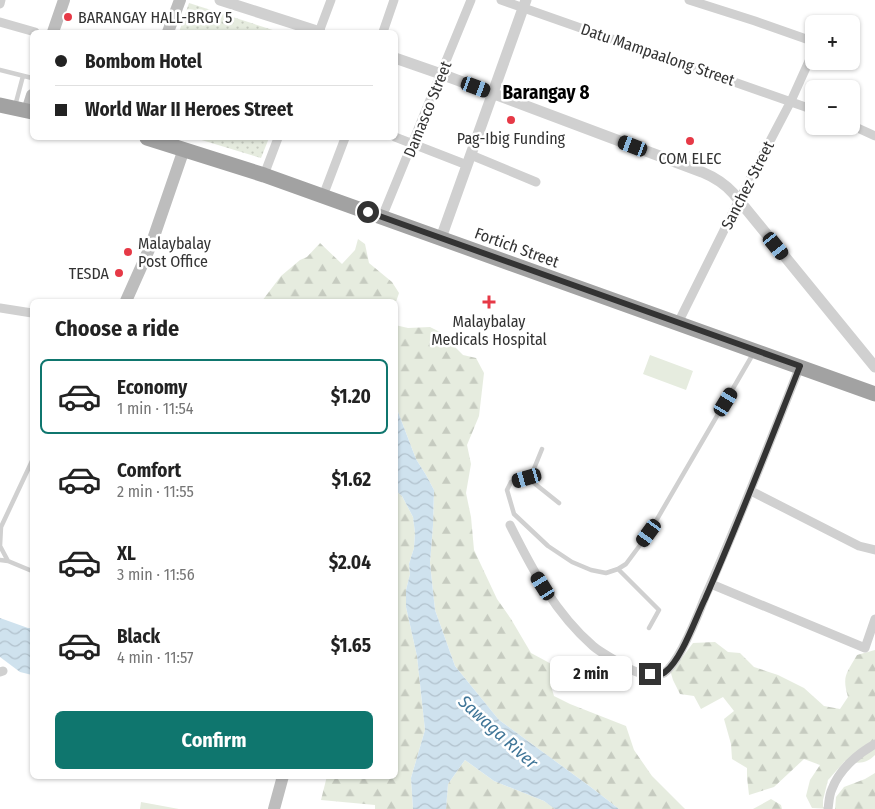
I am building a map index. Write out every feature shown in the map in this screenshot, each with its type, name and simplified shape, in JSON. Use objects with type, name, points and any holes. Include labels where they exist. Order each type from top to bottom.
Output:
[{"type":"highway","name":"Fortich Street","points":[[152,140],[264,175],[875,394]]},
{"type":"main road","points":[[54,30],[64,0]]},
{"type":"main road","points":[[169,30],[180,0]]},
{"type":"main road","points":[[19,109],[30,97]]},
{"type":"main road","points":[[127,299],[151,245],[184,150]]},
{"type":"main road","points":[[274,809],[282,779]]},
{"type":"street","points":[[0,4],[1,0]]},
{"type":"street","points":[[220,0],[313,30]]},
{"type":"street","points":[[320,30],[331,0]]},
{"type":"street","points":[[384,30],[394,0]]},
{"type":"street","name":"Damasco Street","points":[[382,217],[471,0]]},
{"type":"street","name":"Datu Mampaalong Street","points":[[501,0],[525,4],[805,106]]},
{"type":"street","points":[[689,0],[805,39]]},
{"type":"street","points":[[441,238],[525,4]]},
{"type":"street","points":[[0,22],[30,31]]},
{"type":"street","points":[[398,59],[702,172],[721,182],[739,200],[875,368]]},
{"type":"street","name":"Sanchez Street","points":[[678,323],[791,101],[805,70]]},
{"type":"street","points":[[860,129],[875,136]]},
{"type":"street","points":[[398,138],[536,182]]},
{"type":"street","points":[[264,175],[277,140]]},
{"type":"street","points":[[323,196],[345,140]]},
{"type":"street","points":[[0,308],[30,313]]},
{"type":"street","points":[[510,525],[529,563],[550,598],[568,622],[594,646],[630,670],[643,674],[657,675],[664,672],[684,646],[737,526],[800,366]]},
{"type":"street","points":[[751,491],[859,546],[875,550]]},
{"type":"street","points":[[711,584],[865,648],[875,619]]},
{"type":"street","points":[[828,809],[831,790],[839,775],[852,761],[875,744]]},
{"type":"lane","points":[[0,70],[30,78]]},
{"type":"lane","points":[[19,109],[23,76]]},
{"type":"lane","points":[[531,476],[511,482],[507,490],[514,514],[548,546],[572,562],[591,570],[606,573],[618,569],[626,564],[649,533],[755,351]]},
{"type":"lane","points":[[542,449],[531,476],[534,483],[559,503]]},
{"type":"lane","points":[[8,561],[0,546],[1,527],[30,465]]},
{"type":"lane","points":[[0,560],[8,561],[30,570]]},
{"type":"lane","points":[[618,569],[658,610],[649,628]]},
{"type":"green space","points":[[189,3],[273,30],[180,30]]},
{"type":"green space","points":[[202,140],[268,140],[261,158]]},
{"type":"green space","points":[[358,239],[365,244],[369,263],[392,282],[399,293],[397,299],[264,299],[281,276],[300,260],[307,257],[320,243],[342,264],[355,250]]},
{"type":"green space","points":[[398,326],[408,328],[430,327],[440,332],[463,355],[476,358],[484,373],[479,416],[467,445],[471,464],[466,493],[471,517],[474,550],[497,599],[531,653],[557,667],[551,686],[554,696],[626,726],[634,750],[652,776],[685,809],[619,809],[499,720],[455,666],[435,610],[430,563],[434,490],[416,459],[398,412]]},
{"type":"green space","points":[[650,355],[693,371],[686,390],[643,374]]},
{"type":"green space","points":[[398,493],[402,496],[413,517],[415,533],[414,548],[409,564],[410,574],[406,590],[406,607],[417,656],[425,730],[411,778],[413,809],[375,809],[375,805],[321,800],[326,779],[398,779]]},
{"type":"green space","points":[[715,642],[728,652],[740,653],[754,667],[778,675],[804,688],[824,706],[840,709],[848,697],[845,684],[846,675],[857,655],[875,650],[875,755],[865,762],[845,761],[828,780],[823,807],[833,809],[812,808],[806,796],[810,780],[820,765],[804,759],[774,787],[749,795],[747,768],[732,759],[731,744],[724,719],[734,711],[723,697],[701,709],[694,696],[680,694],[670,670],[693,643]]},
{"type":"green space","points":[[465,760],[494,781],[544,801],[555,809],[446,809],[448,784]]},
{"type":"green space","points":[[875,773],[875,809],[835,809],[836,797],[844,787]]},
{"type":"green space","points":[[771,799],[781,805],[782,809],[753,809]]},
{"type":"green space","points":[[141,802],[179,809],[140,809]]},
{"type":"water","name":"Sawaga River","points":[[398,412],[416,459],[434,490],[430,563],[435,610],[455,666],[499,720],[619,809],[555,809],[544,801],[494,781],[465,760],[448,784],[446,809],[413,809],[411,778],[425,730],[417,656],[406,607],[406,590],[410,574],[409,564],[414,548],[415,533],[413,517],[402,496],[398,493]]},
{"type":"water","points":[[0,618],[30,628],[30,674],[20,672],[0,657]]},
{"type":"place","name":"BARANGAY HALL-BRGY 5","points":[[68,17]]},
{"type":"place","name":"Pag-Ibig Funding","points":[[511,120]]},
{"type":"place","name":"COM ELEC","points":[[690,141]]},
{"type":"place","name":"Malaybalay Post Office","points":[[128,252]]},
{"type":"place","name":"TESDA","points":[[119,273]]},
{"type":"place","name":"Malaybalay Medicals Hospital","points":[[489,302]]},
{"type":"district","name":"Barangay 8","points":[[546,92]]},
{"type":"route","points":[[368,212],[800,366],[737,526],[684,646],[664,672],[657,675],[650,674]]}]
